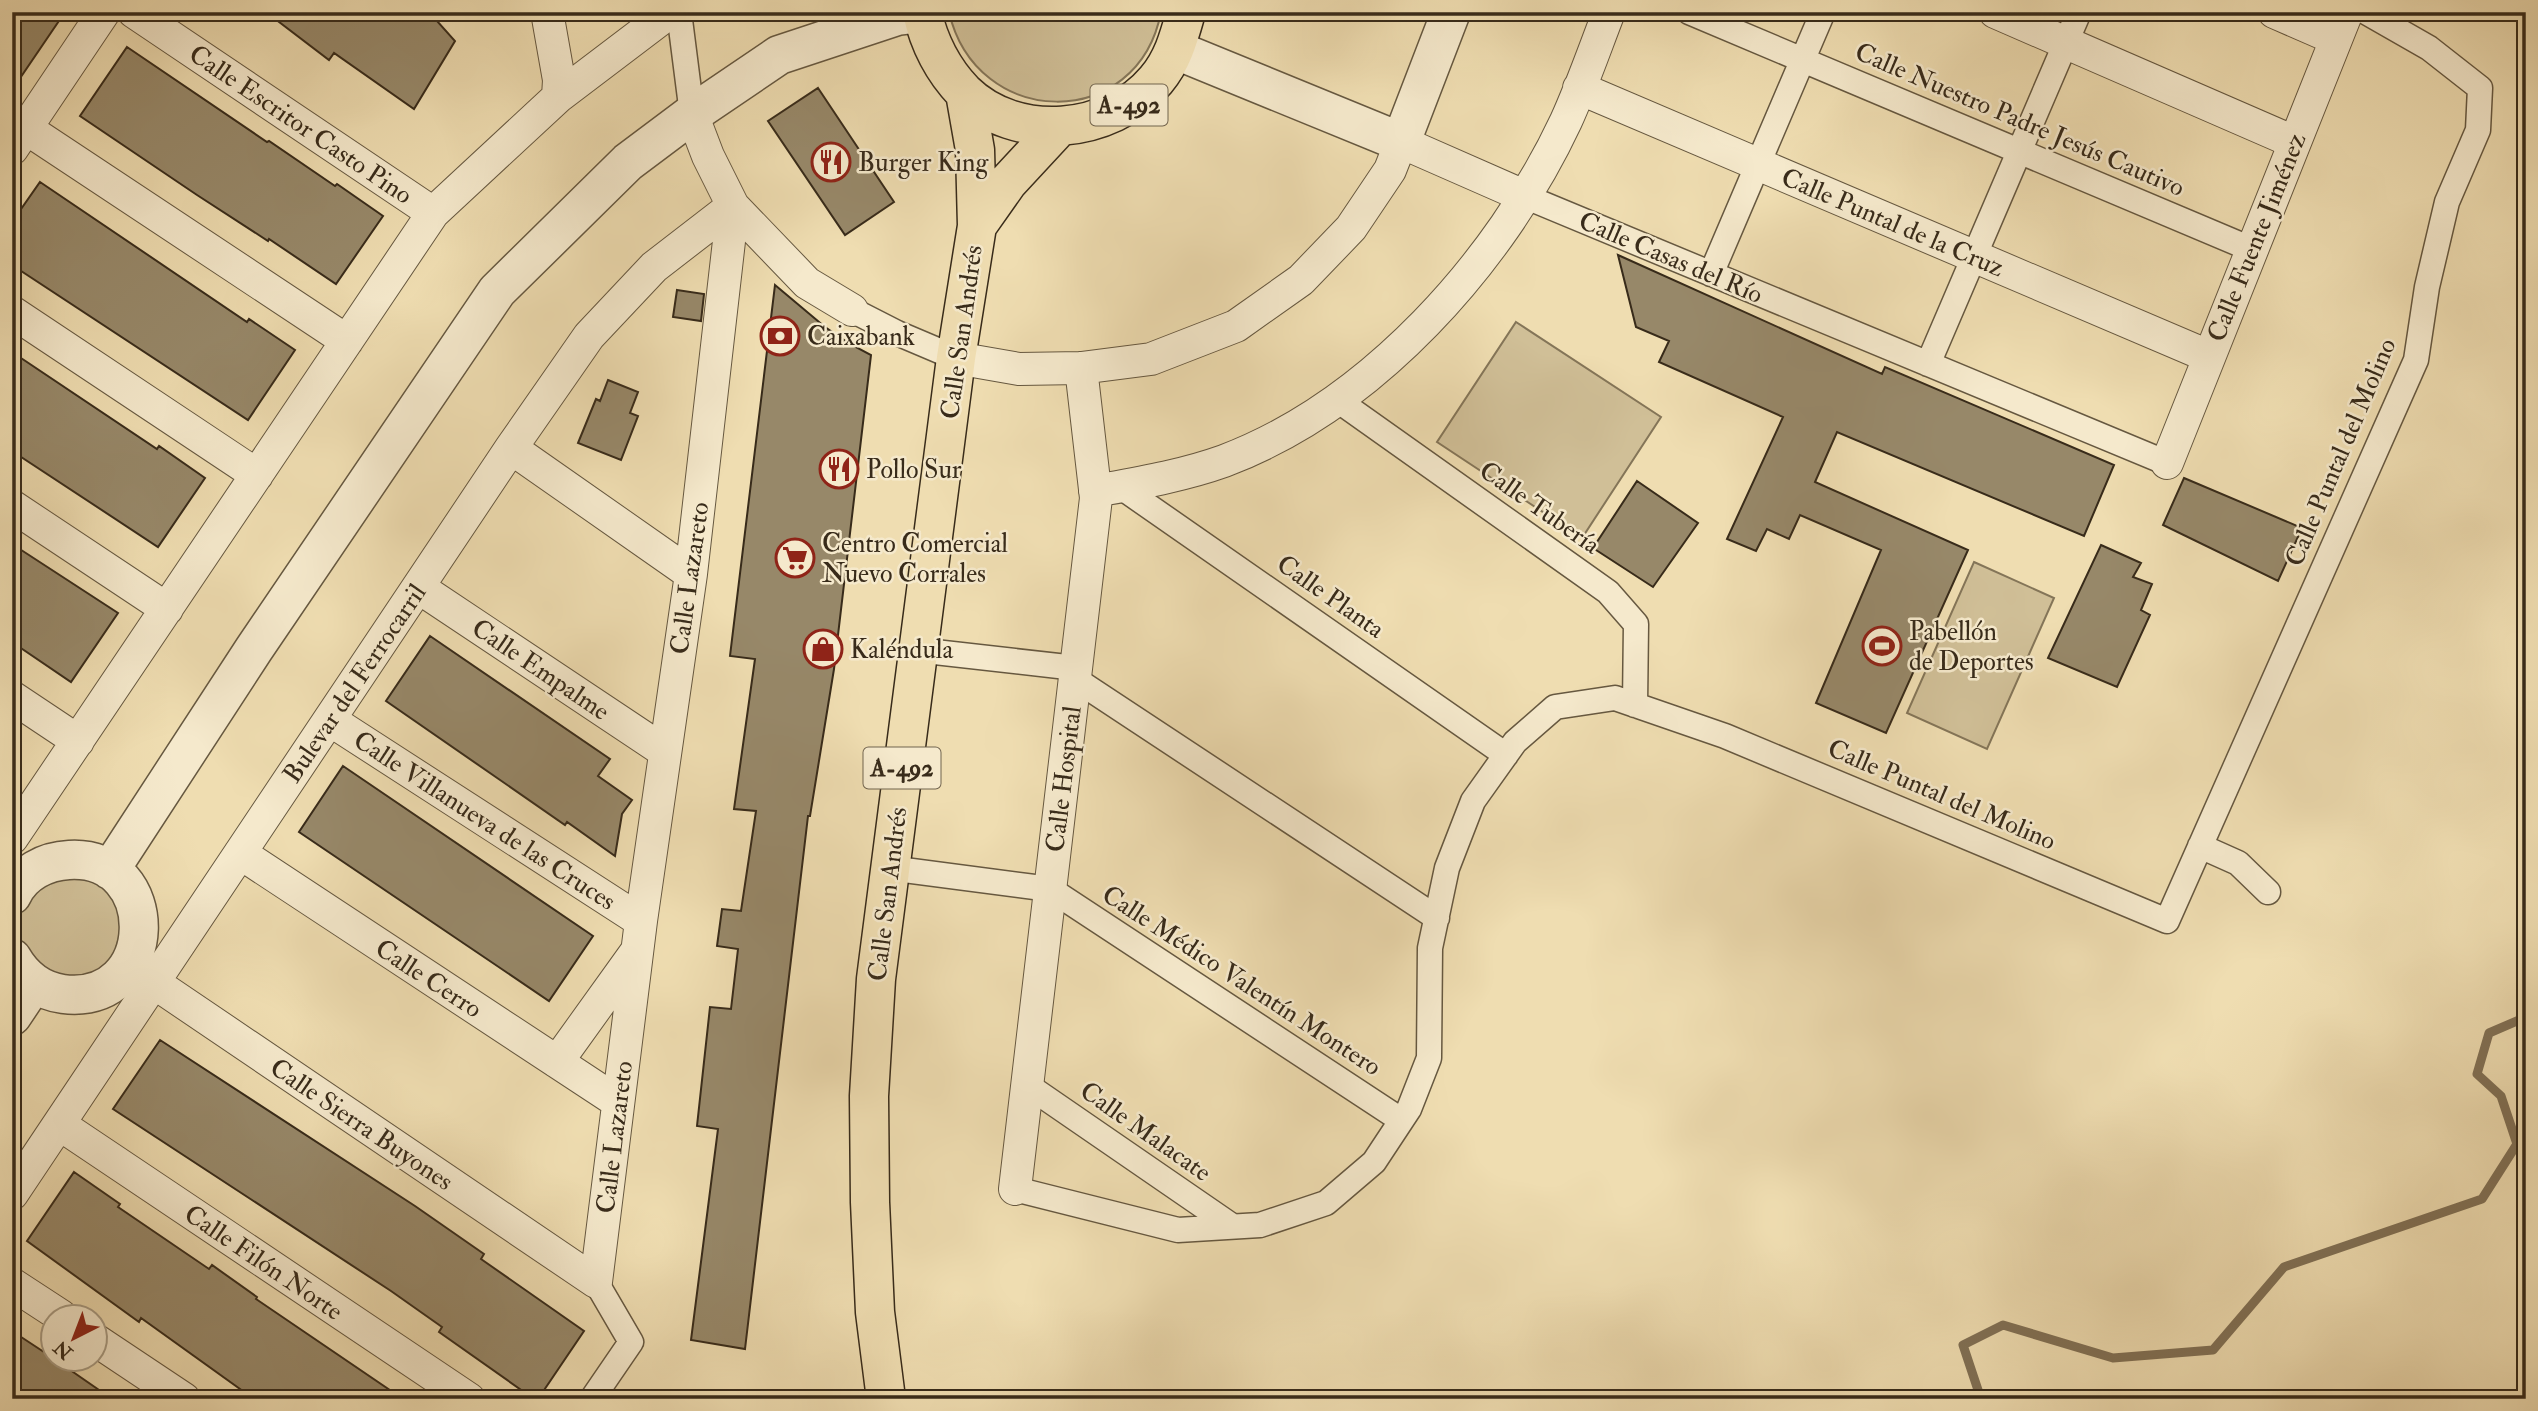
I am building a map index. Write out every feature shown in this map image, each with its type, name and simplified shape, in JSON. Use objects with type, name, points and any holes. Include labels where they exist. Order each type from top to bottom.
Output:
[{"type":"main road","name":"A-492","points":[[922,13],[928,36],[943,67],[965,93],[993,112],[1026,124],[1059,127],[1096,121],[1128,105],[1156,81],[1176,50],[1186,12]]},
{"type":"main road","name":"Calle San Andrés","points":[[886,1399],[875,1312],[870,1202],[869,1096],[876,979],[956,358],[977,226],[975,150],[965,93]]},
{"type":"main road","name":"Calle San Andrés","points":[[977,226],[1008,182],[1059,127]]},
{"type":"street","points":[[104,12],[17,132],[347,341]]},
{"type":"street","name":"Calle Escritor Casto Pino","points":[[134,12],[433,213]]},
{"type":"street","points":[[547,12],[559,80],[558,97]]},
{"type":"street","points":[[12,838],[433,213],[558,97],[670,12]]},
{"type":"street","points":[[679,12],[692,114],[708,156],[733,206],[807,283],[852,310],[956,358],[1019,369],[1081,368],[1151,359],[1236,326],[1301,280],[1351,228],[1390,170],[1443,21]]},
{"type":"street","points":[[1108,489],[1177,476],[1226,460],[1282,433],[1336,399],[1378,368],[1411,338],[1483,256],[1524,196],[1566,120],[1609,12]]},
{"type":"street","name":"Calle Nuestro Padre Jesús Cautivo","points":[[1689,12],[2251,249]]},
{"type":"street","points":[[1712,274],[1823,12]]},
{"type":"street","points":[[1995,12],[2294,142]]},
{"type":"street","points":[[1928,364],[2079,12]]},
{"type":"street","points":[[2274,12],[2341,26]]},
{"type":"street","name":"Calle Puntal del Molino","points":[[1015,1189],[1178,1230],[1260,1225],[1326,1203],[1374,1161],[1409,1110],[1429,1058],[1430,948],[1447,868],[1474,801],[1515,742],[1555,707],[1615,698],[1725,736],[2167,921],[2416,360],[2427,287],[2447,202],[2478,130],[2480,88],[2429,48],[2366,12]]},
{"type":"street","points":[[110,870],[254,649],[497,291],[628,162],[692,114],[779,55],[897,16],[922,13]]},
{"type":"street","name":"Calle Fuente Jiménez","points":[[2167,463],[2341,26]]},
{"type":"street","name":"Calle Casas del Río","points":[[1176,50],[2167,463]]},
{"type":"street","name":"Calle Puntal de la Cruz","points":[[1579,88],[2208,356]]},
{"type":"street","name":"Bulevar del Ferrocarril","points":[[12,1194],[59,1125],[141,974],[240,853],[510,448],[589,336],[654,267],[733,206]]},
{"type":"street","name":"Calle Lazareto","points":[[596,1282],[639,935],[691,574],[733,206]]},
{"type":"street","points":[[12,312],[257,475]]},
{"type":"street","name":"Calle Hospital","points":[[1015,1189],[1075,674],[1108,489],[1081,368]]},
{"type":"street","name":"Calle Tubería","points":[[1336,399],[1608,592],[1636,624],[1636,705]]},
{"type":"street","points":[[510,448],[691,574]]},
{"type":"street","name":"Calle Planta","points":[[1108,489],[1506,755]]},
{"type":"street","points":[[12,506],[167,609]]},
{"type":"street","name":"Calle Empalme","points":[[418,587],[664,751]]},
{"type":"street","points":[[917,650],[1075,674],[1437,918]]},
{"type":"street","points":[[12,697],[78,741]]},
{"type":"street","name":"Calle Villanueva de las Cruces","points":[[330,720],[639,935]]},
{"type":"street","points":[[2200,846],[2238,863],[2268,892]]},
{"type":"street","name":"Calle Cerro","points":[[240,853],[618,1102]]},
{"type":"street","points":[[12,1016],[23,971],[53,992],[75,995],[96,991],[114,981],[141,974],[138,911],[131,894],[110,870],[85,861],[58,860],[34,871],[13,890]]},
{"type":"street","points":[[889,867],[1050,889]]},
{"type":"street","name":"Calle Médico Valentín Montero","points":[[1050,889],[1401,1120]]},
{"type":"street","name":"Calle Lazareto","points":[[557,1062],[639,935]]},
{"type":"street","name":"Calle Sierra Buyones","points":[[141,974],[596,1282]]},
{"type":"street","name":"Calle Malacate","points":[[1027,1085],[1232,1226]]},
{"type":"street","name":"Calle Filón Norte","points":[[59,1125],[469,1399]]},
{"type":"street","points":[[592,1399],[631,1342],[596,1282]]},
{"type":"street","points":[[12,1284],[39,1302]]},
{"type":"street","points":[[108,1348],[184,1399]]},
{"type":"shaded area","points":[[949,12],[1161,12],[1146,52],[1122,80],[1091,96],[1056,102],[1022,96],[990,79],[965,51]]},
{"type":"shaded area","points":[[1516,322],[1661,417],[1582,538],[1437,442]]},
{"type":"shaded area","points":[[1974,562],[2054,598],[1987,749],[1907,713]]},
{"type":"shaded area","points":[[84,869],[127,905],[110,973],[56,984],[15,944],[13,924],[17,904],[28,887]]},
{"type":"building","points":[[12,12],[65,12],[12,90]]},
{"type":"building","points":[[266,12],[429,12],[455,41],[414,109],[334,53],[329,60]]},
{"type":"building","points":[[127,47],[267,142],[335,186],[337,184],[383,216],[336,284],[80,116]]},
{"type":"building","name":"Burger King","points":[[818,88],[894,202],[845,235],[768,121]]},
{"type":"building","points":[[40,182],[247,322],[249,319],[295,350],[248,420],[12,265],[12,222]]},
{"type":"building","points":[[1618,255],[1882,374],[1885,367],[2114,465],[2084,536],[1837,432],[1815,482],[1968,550],[1886,733],[1816,703],[1881,550],[1800,515],[1789,539],[1767,529],[1756,551],[1727,539],[1783,417],[1659,362],[1669,341],[1636,327]]},
{"type":"building","points":[[775,285],[825,327],[871,355],[834,669],[808,816],[745,1349],[691,1340],[718,1129],[697,1126],[710,1007],[731,1009],[738,949],[717,946],[722,909],[741,911],[756,811],[734,809],[755,659],[730,656]]},
{"type":"building","points":[[677,290],[704,294],[701,321],[673,317]]},
{"type":"building","points":[[12,352],[205,478],[158,547],[12,451]]},
{"type":"building","points":[[608,380],[638,392],[630,413],[638,416],[621,460],[578,443],[596,399],[600,401]]},
{"type":"building","points":[[2184,478],[2302,528],[2278,581],[2163,525]]},
{"type":"building","points":[[1637,481],[1698,523],[1653,587],[1593,548]]},
{"type":"building","points":[[12,544],[118,613],[71,682],[12,642]]},
{"type":"building","points":[[2101,545],[2141,563],[2133,577],[2152,584],[2141,610],[2150,615],[2117,687],[2048,658]]},
{"type":"building","points":[[430,636],[610,759],[598,776],[632,800],[622,814],[615,856],[567,822],[565,825],[386,701]]},
{"type":"building","points":[[343,766],[593,936],[549,1001],[299,832]]},
{"type":"building","points":[[160,1040],[415,1206],[484,1254],[481,1259],[584,1331],[538,1399],[534,1399],[439,1332],[442,1327],[391,1291],[113,1109]]},
{"type":"building","points":[[74,1172],[120,1204],[118,1207],[209,1269],[212,1265],[257,1297],[256,1299],[403,1399],[254,1399],[141,1318],[139,1322],[27,1241]]},
{"type":"building","points":[[12,1331],[38,1348],[38,1372],[73,1372],[112,1399],[12,1399]]},
{"type":"waterway","points":[[1981,1399],[1963,1345],[2003,1325],[2113,1358],[2213,1350],[2284,1267],[2482,1199],[2517,1144],[2501,1096],[2477,1074],[2489,1033],[2526,1017]]},
{"type":"place","name":"Burger King","points":[[831,162]]},
{"type":"place","name":"Caixabank","points":[[780,336]]},
{"type":"place","name":"Pollo Sur","points":[[839,469]]},
{"type":"place","name":"Centro Comercial Nuevo Corrales","points":[[795,558]]},
{"type":"place","name":"Pabellón de Deportes","points":[[1882,646]]},
{"type":"place","name":"Kaléndula","points":[[823,649]]}]
